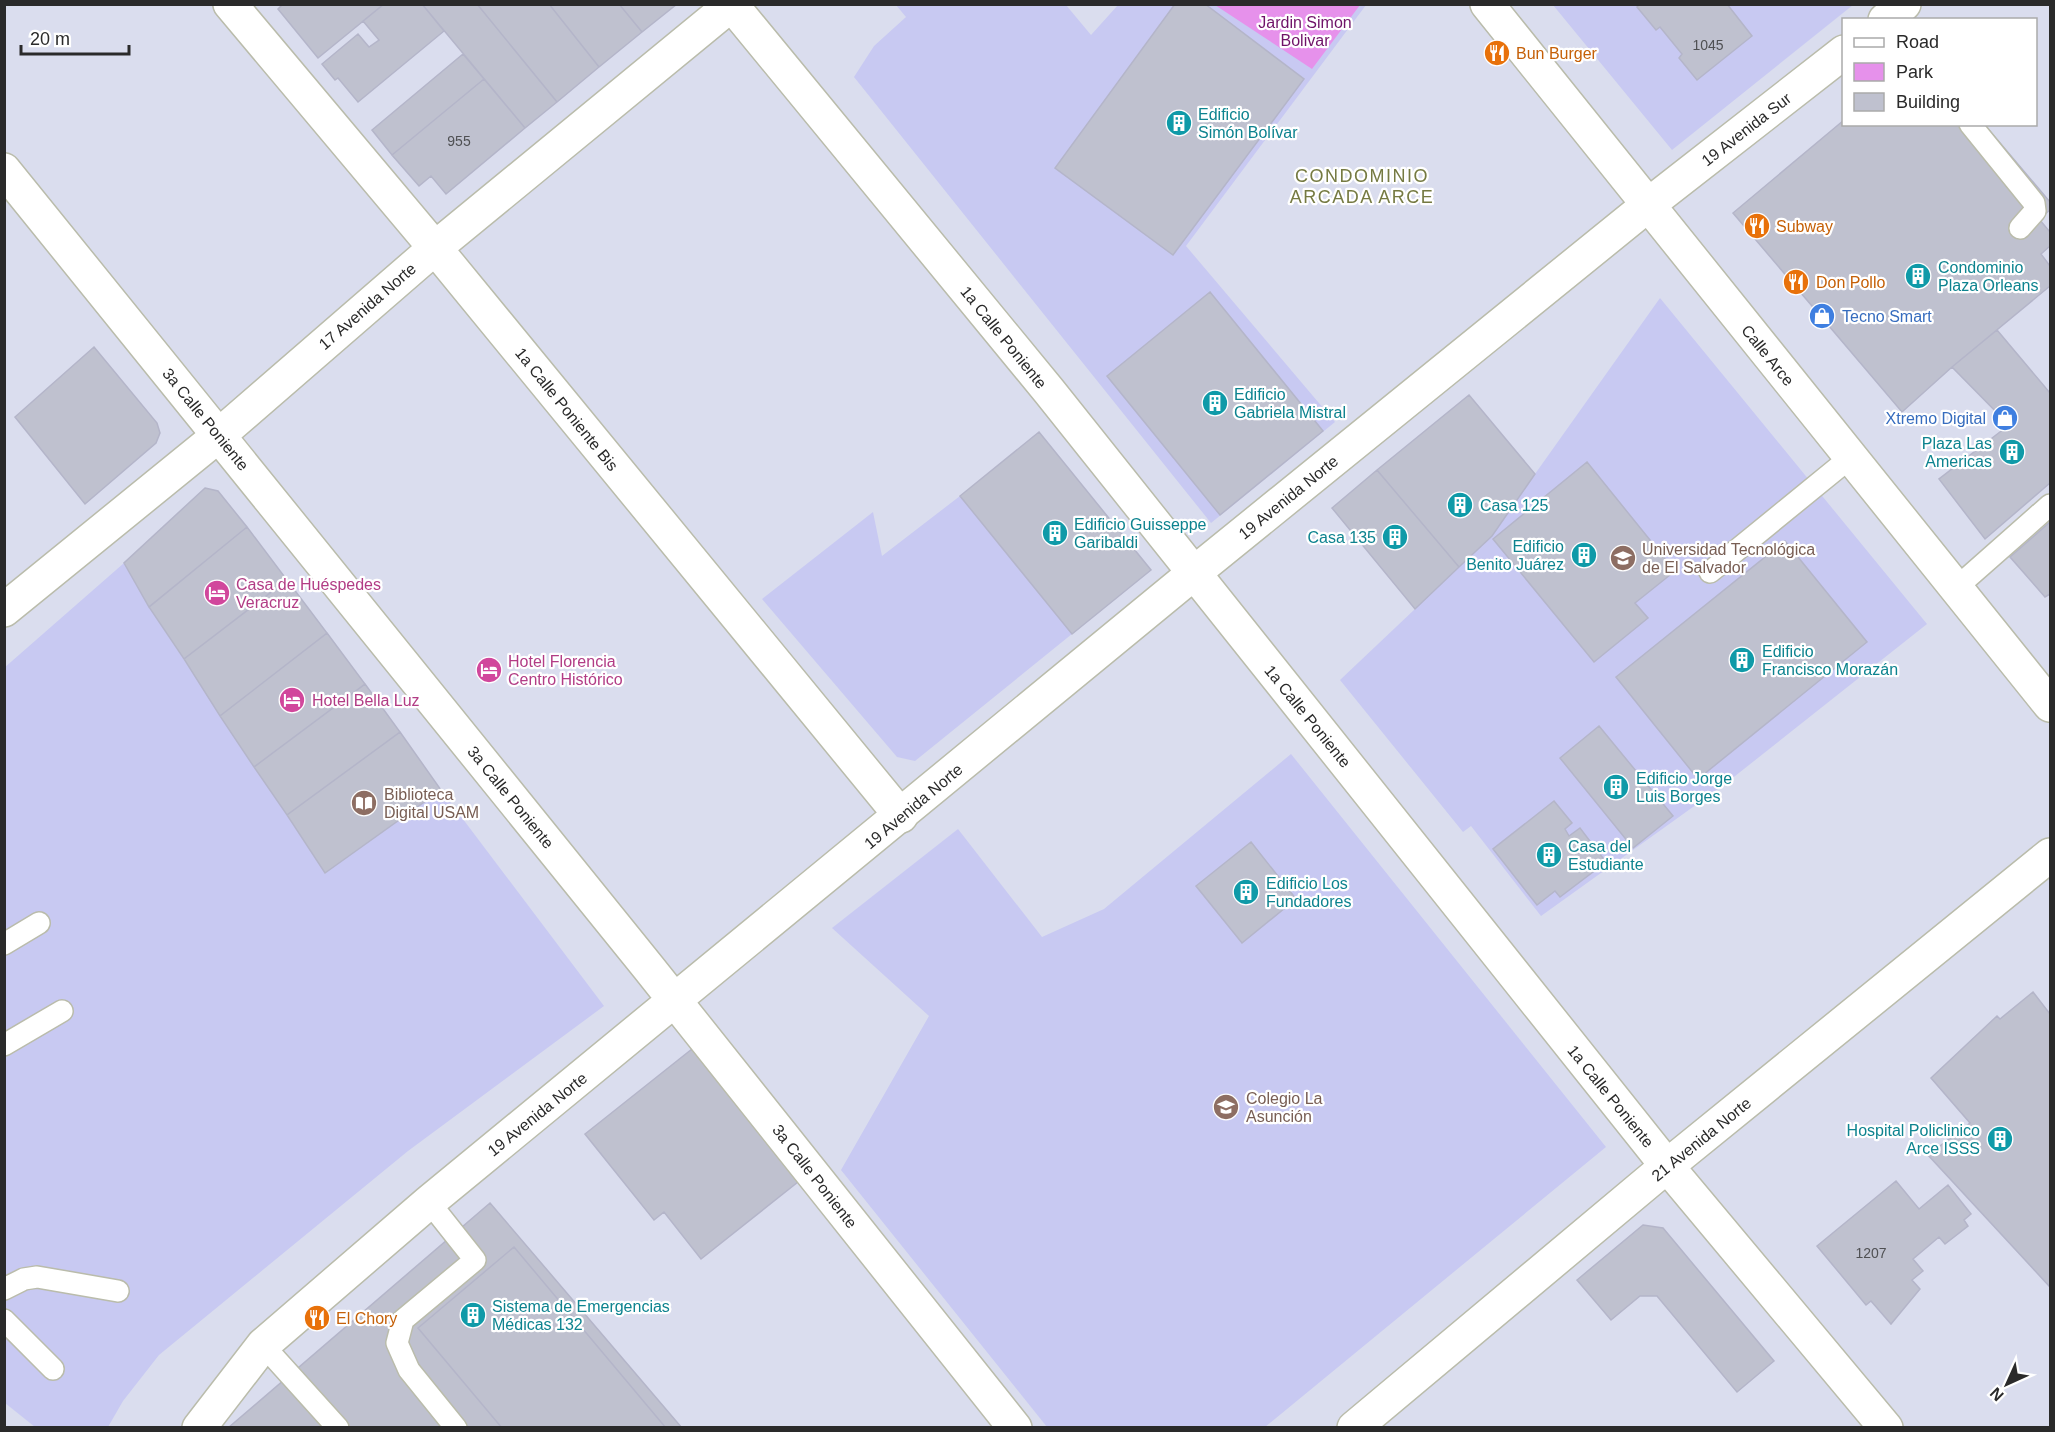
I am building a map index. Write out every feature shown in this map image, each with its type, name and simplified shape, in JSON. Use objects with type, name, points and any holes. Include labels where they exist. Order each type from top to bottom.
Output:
[{"type":"street","name":"1a Calle Poniente Bis","points":[[230,4],[435,248],[901,816]]},
{"type":"street","name":"Calle Arce","points":[[1487,4],[2050,705]]},
{"type":"street","points":[[1887,18],[1904,4]]},
{"type":"street","name":"17 Avenida Norte","points":[[4,610],[218,436],[435,248],[731,5]]},
{"type":"street","name":"1a Calle Poniente","points":[[731,5],[1049,391],[1667,1166],[1886,1428]]},
{"type":"street","name":"19 Avenida Sur","points":[[1648,206],[1842,54]]},
{"type":"street","name":"3a Calle Poniente","points":[[4,170],[676,1001],[1015,1428]]},
{"type":"street","name":"19 Avenida Norte","points":[[199,1428],[263,1345],[429,1202],[1194,573],[1648,206]]},
{"type":"street","name":"21 Avenida Norte","points":[[1354,1428],[1667,1166],[2050,855]]},
{"type":"lane","points":[[1972,126],[2034,203],[2035,211],[2020,228]]},
{"type":"lane","points":[[1710,572],[1851,457]]},
{"type":"lane","points":[[1956,588],[2050,505]]},
{"type":"lane","points":[[4,944],[39,923]]},
{"type":"lane","points":[[4,1045],[62,1011]]},
{"type":"lane","points":[[429,1202],[475,1260],[403,1320],[397,1343],[409,1370],[456,1428]]},
{"type":"lane","points":[[4,1289],[24,1279],[37,1277],[118,1291]]},
{"type":"lane","points":[[4,1320],[53,1369]]},
{"type":"lane","points":[[263,1345],[338,1428]]},
{"type":"shaded area","points":[[896,5],[1066,5],[1091,35],[1118,5],[1366,5],[1186,246],[1335,422],[1211,523],[854,77],[874,46],[906,17]]},
{"type":"shaded area","points":[[1553,5],[1853,5],[1672,150]]},
{"type":"shaded area","name":"Universidad Tecnológica de El Salvador","points":[[1660,298],[1927,624],[1725,784],[1541,916],[1471,826],[1463,832],[1340,680],[1415,609],[1332,508],[1469,395],[1535,474]]},
{"type":"shaded area","points":[[960,496],[1151,570],[915,761],[897,757],[762,599],[873,512],[882,556]]},
{"type":"shaded area","points":[[124,563],[149,607],[325,873],[441,790],[604,1006],[408,1151],[159,1355],[123,1401],[108,1427],[35,1427],[5,1403],[4,668]]},
{"type":"shaded area","name":"Colegio La Asunción","points":[[1291,754],[1606,1147],[1265,1427],[1047,1427],[841,1170],[929,1016],[832,928],[958,829],[1042,937],[1104,909]]},
{"type":"green space","name":"Jardin Simon Bolivar","points":[[1215,5],[1360,5],[1312,69]]},
{"type":"building","points":[[283,4],[384,4],[318,58],[278,9]]},
{"type":"building","points":[[384,4],[422,4],[444,31],[358,102],[338,78],[335,80],[322,64],[358,34],[369,47],[379,40],[363,21]]},
{"type":"building","points":[[422,4],[477,4],[557,102],[525,128]]},
{"type":"building","points":[[477,4],[549,4],[599,67],[557,102]]},
{"type":"building","points":[[549,4],[619,4],[642,32],[599,67]]},
{"type":"building","points":[[619,4],[677,4],[642,32]]},
{"type":"building","name":"Edificio Simón Bolívar","points":[[1175,4],[1205,4],[1304,79],[1173,255],[1055,168]]},
{"type":"building","points":[[1640,4],[1727,4],[1752,36],[1697,80],[1679,58],[1682,54],[1660,27],[1656,30],[1637,7]]},
{"type":"building","points":[[463,54],[484,79],[392,155],[372,130]]},
{"type":"building","points":[[484,79],[525,128],[446,194],[431,176],[419,186],[392,155]]},
{"type":"building","name":"Condominio Plaza Orleans","points":[[1842,122],[1842,126],[1986,126],[2050,202],[2050,210],[2039,219],[2050,232],[2050,246],[2041,254],[2050,266],[2050,286],[1952,367],[1902,412],[1733,213]]},
{"type":"building","name":"Edificio Gabriela Mistral","points":[[1210,292],[1323,431],[1220,515],[1107,376]]},
{"type":"building","name":"Plaza Las Americas","points":[[1997,330],[2050,393],[2050,483],[1985,539],[1939,479],[2009,425],[1952,367]]},
{"type":"building","points":[[94,347],[157,423],[160,433],[156,443],[85,504],[15,417]]},
{"type":"building","name":"Casa 125","points":[[1469,395],[1535,474],[1492,536],[1459,567],[1377,470]]},
{"type":"building","name":"Edificio Guisseppe Garibaldi","points":[[1039,432],[1151,570],[1072,634],[960,496]]},
{"type":"building","name":"Edificio Benito Juárez","points":[[1587,462],[1675,571],[1635,603],[1648,618],[1594,662],[1493,539]]},
{"type":"building","name":"Casa 135","points":[[1377,470],[1459,567],[1415,609],[1332,508]]},
{"type":"building","points":[[205,488],[218,491],[247,527],[149,607],[124,563]]},
{"type":"building","points":[[2050,522],[2050,594],[2045,597],[2010,557]]},
{"type":"building","name":"Casa de Huéspedes Veracruz","points":[[247,527],[287,580],[184,659],[149,607]]},
{"type":"building","name":"Edificio Francisco Morazán","points":[[1785,541],[1867,642],[1698,779],[1616,677]]},
{"type":"building","points":[[287,580],[327,633],[220,716],[184,659]]},
{"type":"building","name":"Hotel Bella Luz","points":[[327,633],[365,684],[254,767],[220,716]]},
{"type":"building","points":[[365,684],[400,732],[287,815],[254,767]]},
{"type":"building","name":"Edificio Jorge Luis Borges","points":[[1599,726],[1673,816],[1633,848],[1560,758]]},
{"type":"building","name":"Biblioteca Digital USAM","points":[[400,732],[441,790],[325,873],[287,815]]},
{"type":"building","name":"Casa del Estudiante","points":[[1554,801],[1572,823],[1565,829],[1569,836],[1580,828],[1606,862],[1560,897],[1555,891],[1537,905],[1493,849]]},
{"type":"building","name":"Edificio Los Fundadores","points":[[1251,842],[1296,899],[1242,943],[1196,886]]},
{"type":"building","name":"Hospital Policlinico Arce ISSS","points":[[2033,992],[2050,1014],[2050,1287],[1928,1155],[1970,1123],[1931,1078],[1997,1016],[2000,1019]]},
{"type":"building","points":[[692,1049],[798,1182],[701,1259],[664,1212],[654,1220],[585,1134]]},
{"type":"building","points":[[1896,1181],[1919,1209],[1948,1185],[1971,1214],[1964,1220],[1968,1226],[1945,1244],[1939,1237],[1913,1259],[1923,1271],[1912,1280],[1920,1289],[1891,1324],[1871,1301],[1866,1305],[1817,1246]]},
{"type":"building","name":"Sistema de Emergencias Médicas 132","points":[[490,1203],[682,1428],[228,1428]]},
{"type":"building","points":[[1643,1225],[1663,1228],[1774,1361],[1737,1392],[1657,1296],[1640,1296],[1611,1320],[1577,1280]]},
{"type":"building","points":[[514,1247],[666,1428],[502,1428],[418,1328]]},
{"type":"place","name":"Bun Burger","points":[[1497,53]]},
{"type":"place","name":"Edificio Simón Bolívar","points":[[1179,123]]},
{"type":"place","name":"Subway","points":[[1757,226]]},
{"type":"place","name":"Condominio Plaza Orleans","points":[[1918,276]]},
{"type":"place","name":"Don Pollo","points":[[1796,282]]},
{"type":"place","name":"Tecno Smart","points":[[1822,316]]},
{"type":"place","name":"Edificio Gabriela Mistral","points":[[1215,403]]},
{"type":"place","name":"Xtremo Digital","points":[[2005,418]]},
{"type":"place","name":"Plaza Las Americas","points":[[2012,452]]},
{"type":"place","name":"Casa 125","points":[[1460,505]]},
{"type":"place","name":"Edificio Guisseppe Garibaldi","points":[[1055,533]]},
{"type":"place","name":"Casa 135","points":[[1395,537]]},
{"type":"place","name":"Edificio Benito Juárez","points":[[1584,555]]},
{"type":"place","name":"Universidad Tecnológica de El Salvador","points":[[1623,558]]},
{"type":"place","name":"Casa de Huéspedes Veracruz","points":[[217,593]]},
{"type":"place","name":"Edificio Francisco Morazán","points":[[1742,660]]},
{"type":"place","name":"Hotel Florencia Centro Histórico","points":[[489,670]]},
{"type":"place","name":"Hotel Bella Luz","points":[[292,700]]},
{"type":"place","name":"Edificio Jorge Luis Borges","points":[[1616,787]]},
{"type":"place","name":"Biblioteca Digital USAM","points":[[364,803]]},
{"type":"place","name":"Casa del Estudiante","points":[[1549,855]]},
{"type":"place","name":"Edificio Los Fundadores","points":[[1246,892]]},
{"type":"place","name":"Colegio La Asunción","points":[[1226,1107]]},
{"type":"place","name":"Hospital Policlinico Arce ISSS","points":[[2000,1139]]},
{"type":"place","name":"Sistema de Emergencias Médicas 132","points":[[473,1315]]},
{"type":"place","name":"El Chory","points":[[317,1318]]},
{"type":"district","name":"CONDOMINIO ARCADA ARCE","points":[[1362,186]]}]
